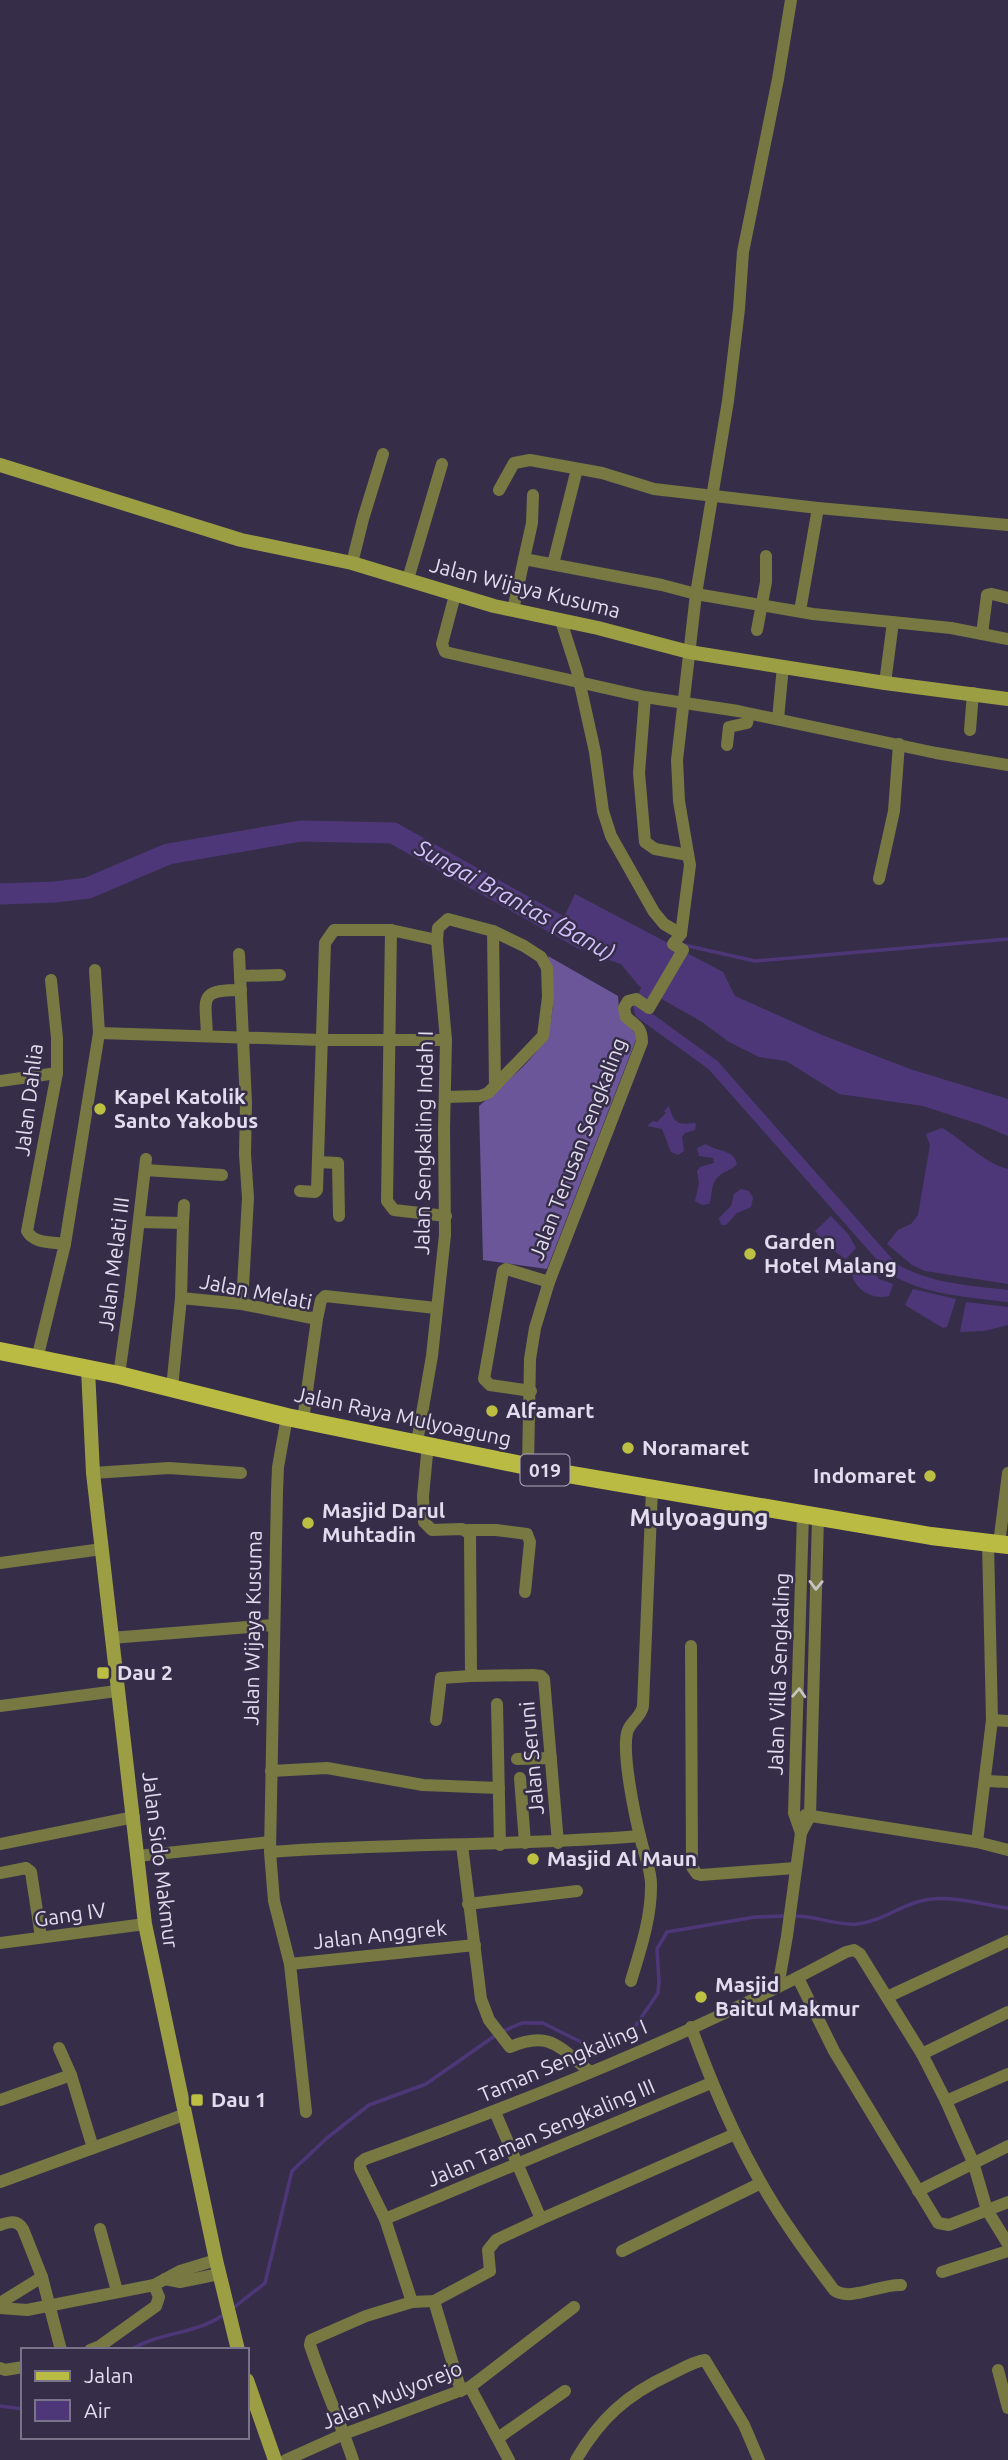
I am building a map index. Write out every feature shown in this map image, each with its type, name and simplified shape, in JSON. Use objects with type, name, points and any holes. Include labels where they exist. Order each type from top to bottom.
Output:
[{"type":"main road","name":"Jalan Wijaya Kusuma","points":[[0,465],[241,540],[352,564],[455,595],[689,652],[1008,699]]},
{"type":"main road","name":"Jalan Raya Mulyoagung","points":[[0,1351],[119,1375],[295,1418],[528,1466],[931,1536],[998,1544]]},
{"type":"main road","name":"Jalan Sido Makmur","points":[[88,1369],[93,1474],[145,1924],[238,2348]]},
{"type":"main road","points":[[248,2383],[275,2460]]},
{"type":"street","name":"Jalan Terusan Sengkaling","points":[[528,1466],[531,1344],[549,1282],[642,1042],[639,1025],[624,1013],[628,1001],[645,1003],[679,944],[690,865],[679,801],[677,760],[682,702],[696,594],[728,401],[743,253],[791,0]]},
{"type":"street","points":[[352,564],[383,454]]},
{"type":"street","points":[[499,490],[511,466],[522,460],[613,475],[654,489],[818,508],[1008,525]]},
{"type":"street","points":[[408,579],[442,464]]},
{"type":"street","points":[[553,564],[578,469]]},
{"type":"street","points":[[513,610],[532,523],[533,495]]},
{"type":"street","points":[[800,611],[818,508]]},
{"type":"street","points":[[757,630],[763,606],[766,556]]},
{"type":"street","points":[[524,559],[763,606],[1008,639]]},
{"type":"street","points":[[455,595],[442,644],[445,652],[645,697],[778,719],[1008,765]]},
{"type":"street","points":[[982,634],[987,595],[1008,598]]},
{"type":"street","points":[[561,621],[579,683],[595,752],[603,811],[611,836],[654,912],[679,944]]},
{"type":"street","points":[[885,683],[893,622]]},
{"type":"street","points":[[778,719],[783,666]]},
{"type":"street","points":[[970,730],[973,693]]},
{"type":"street","points":[[645,697],[639,773],[645,842],[655,849],[688,855]]},
{"type":"street","points":[[727,745],[729,727],[747,723],[750,714]]},
{"type":"street","points":[[879,879],[894,811],[899,744]]},
{"type":"street","points":[[300,1191],[317,1192],[325,943],[334,930],[391,930],[438,934],[447,919],[493,932],[524,946],[545,961],[548,997],[543,1036],[488,1093],[480,1096],[446,1097]]},
{"type":"street","points":[[391,930],[387,1201],[394,1210],[446,1216]]},
{"type":"street","points":[[493,932],[495,1085]]},
{"type":"street","name":"Jalan Sengkaling Indah I","points":[[423,1443],[446,1216],[446,1040],[438,934]]},
{"type":"street","points":[[239,954],[246,1103],[244,1154],[248,1198],[242,1304]]},
{"type":"street","points":[[37,1359],[65,1244],[99,1033],[95,970]]},
{"type":"street","points":[[207,1036],[206,1001],[210,993],[280,975]]},
{"type":"street","name":"Jalan Dahlia","points":[[51,980],[57,1038],[57,1073],[27,1231],[29,1236],[38,1241],[65,1244]]},
{"type":"street","points":[[99,1033],[389,1042],[446,1040]]},
{"type":"street","points":[[0,1081],[57,1073]]},
{"type":"street","points":[[318,1162],[338,1163],[339,1216]]},
{"type":"street","name":"Jalan Melati III","points":[[119,1375],[145,1165],[222,1175]]},
{"type":"street","points":[[181,1298],[184,1205]]},
{"type":"street","points":[[139,1222],[183,1223]]},
{"type":"street","points":[[531,1391],[490,1385],[484,1379],[486,1366],[502,1271],[506,1269],[549,1282]]},
{"type":"street","points":[[317,1319],[321,1300],[325,1296],[436,1308]]},
{"type":"street","name":"Jalan Melati","points":[[172,1388],[181,1298],[242,1304],[317,1319],[295,1418]]},
{"type":"street","name":"Jalan Wijaya Kusuma","points":[[295,1418],[278,1467],[276,1492],[270,1847],[274,1901],[290,1964],[306,2112]]},
{"type":"street","points":[[423,1443],[424,1521],[432,1530],[496,1530],[527,1534],[530,1542],[526,1592]]},
{"type":"street","points":[[93,1474],[169,1468],[241,1473]]},
{"type":"street","points":[[976,1842],[992,1720],[998,1544],[1008,1473]]},
{"type":"street","points":[[631,1981],[645,1933],[652,1886],[627,1760],[627,1733],[640,1717],[643,1706],[652,1489]]},
{"type":"street","name":"Jalan Villa Sengkaling","points":[[801,1833],[794,1813],[800,1665],[811,1515]]},
{"type":"street","name":"Jalan Villa Sengkaling","points":[[778,1987],[801,1833],[810,1816],[814,1666],[811,1515]]},
{"type":"street","points":[[436,1720],[441,1678],[471,1676],[471,1540],[467,1531]]},
{"type":"street","points":[[0,1563],[102,1549]]},
{"type":"street","points":[[111,1638],[273,1625]]},
{"type":"street","points":[[691,1646],[694,1871],[701,1875],[794,1871]]},
{"type":"street","points":[[800,1665],[814,1666]]},
{"type":"street","name":"Jalan Seruni","points":[[471,1676],[541,1676],[545,1685],[558,1843]]},
{"type":"street","points":[[0,1706],[117,1691]]},
{"type":"street","points":[[497,1704],[500,1845]]},
{"type":"street","points":[[992,1720],[1008,1721]]},
{"type":"street","points":[[517,1759],[551,1758]]},
{"type":"street","points":[[271,1771],[327,1768],[422,1786],[499,1788]]},
{"type":"street","points":[[520,1778],[525,1843]]},
{"type":"street","points":[[986,1781],[1008,1782]]},
{"type":"street","points":[[794,1813],[976,1842],[1008,1850]]},
{"type":"street","points":[[0,1844],[134,1817]]},
{"type":"street","name":"Jalan Seruni","points":[[138,1856],[270,1847],[500,1845],[640,1836]]},
{"type":"street","name":"Jalan Anggrek","points":[[462,1845],[481,1999],[489,2020],[510,2047],[540,2038],[556,2045],[589,2071]]},
{"type":"street","points":[[0,1873],[26,1868],[31,1872],[41,1937]]},
{"type":"street","points":[[468,1904],[578,1891]]},
{"type":"street","name":"Gang IV","points":[[0,1943],[145,1924]]},
{"type":"street","points":[[1008,1941],[887,1997],[922,2054],[946,2101],[973,2162],[987,2210],[1008,2244]]},
{"type":"street","name":"Jalan Anggrek","points":[[290,1964],[475,1945]]},
{"type":"street","name":"Taman Sengkaling I","points":[[385,2219],[360,2168],[360,2163],[365,2159],[495,2112],[691,2027],[798,1978],[846,1952],[854,1950],[860,1954],[887,1997]]},
{"type":"street","points":[[798,1978],[834,2051],[938,2223],[943,2225],[1008,2202]]},
{"type":"street","points":[[922,2054],[1008,2012]]},
{"type":"street","points":[[691,2027],[711,2082],[761,2183],[789,2228],[838,2294],[857,2294],[881,2286],[901,2285]]},
{"type":"street","points":[[59,2048],[71,2075],[93,2148]]},
{"type":"street","points":[[946,2101],[1008,2074]]},
{"type":"street","points":[[0,2100],[71,2075]]},
{"type":"street","name":"Jalan Taman Sengkaling III","points":[[385,2219],[711,2082]]},
{"type":"street","points":[[495,2112],[541,2219]]},
{"type":"street","points":[[0,2182],[186,2114]]},
{"type":"street","points":[[354,2460],[322,2381],[310,2345],[311,2340],[366,2316],[412,2302],[434,2301],[489,2271],[488,2250],[496,2240],[556,2211],[735,2134]]},
{"type":"street","points":[[918,2191],[1008,2146]]},
{"type":"street","points":[[622,2251],[761,2183]]},
{"type":"street","points":[[385,2219],[412,2302]]},
{"type":"street","points":[[0,2225],[13,2222],[20,2225],[43,2277],[61,2348]]},
{"type":"street","points":[[100,2229],[117,2291]]},
{"type":"street","points":[[942,2272],[1008,2251]]},
{"type":"street","points":[[0,2306],[27,2310],[51,2307],[159,2282],[180,2271],[218,2267]]},
{"type":"street","points":[[0,2306],[43,2277]]},
{"type":"street","points":[[94,2348],[156,2306],[159,2282]]},
{"type":"street","points":[[434,2301],[465,2389],[498,2438],[509,2460]]},
{"type":"street","name":"Jalan Mulyorejo","points":[[286,2460],[344,2434],[465,2389],[574,2307]]},
{"type":"street","points":[[576,2460],[606,2418],[628,2397],[653,2382],[705,2360],[744,2425],[759,2460]]},
{"type":"street","points":[[0,2368],[5,2370],[21,2367]]},
{"type":"street","points":[[998,2370],[1008,2408]]},
{"type":"street","points":[[498,2438],[565,2391]]},
{"type":"shaded area","points":[[548,956],[618,996],[619,1011],[637,1037],[547,1269],[483,1260],[479,1106],[517,1073],[542,1044],[553,1008]]},
{"type":"water","points":[[575,894],[723,972],[735,996],[822,1035],[910,1069],[1008,1099],[1008,1136],[923,1106],[839,1094],[786,1061],[759,1057],[729,1042],[702,1022],[639,986],[621,964],[606,959],[557,932]]},
{"type":"water","points":[[669,1106],[678,1122],[696,1125],[695,1130],[682,1137],[684,1151],[678,1155],[671,1152],[662,1129],[647,1126],[653,1121],[657,1122]]},
{"type":"water","points":[[942,1128],[990,1162],[1008,1169],[1008,1284],[925,1271],[912,1265],[887,1244],[898,1230],[911,1224],[918,1215],[930,1145],[926,1134]]},
{"type":"water","points":[[706,1144],[729,1153],[737,1164],[715,1180],[709,1204],[702,1205],[695,1201],[699,1183],[697,1171],[700,1167],[714,1163],[713,1158],[699,1156],[697,1148]]},
{"type":"water","points":[[741,1189],[749,1191],[753,1198],[751,1207],[737,1213],[726,1225],[721,1225],[719,1218],[731,1206],[734,1194]]},
{"type":"water","points":[[831,1216],[848,1234],[856,1248],[846,1259],[828,1247],[815,1231]]},
{"type":"water","points":[[858,1266],[871,1267],[879,1279],[893,1284],[889,1296],[871,1295],[857,1285],[852,1274]]},
{"type":"water","points":[[913,1289],[956,1299],[947,1327],[943,1328],[905,1305]]},
{"type":"water","points":[[966,1302],[1008,1307],[1008,1325],[984,1331],[960,1332]]},
{"type":"waterway","name":"Sungai Brantas (Banu)","points":[[0,894],[88,888],[168,854],[301,831],[393,833],[583,939]]},
{"type":"waterway","points":[[684,945],[755,961],[1008,939]]},
{"type":"waterway","points":[[653,977],[639,1006],[641,1013],[713,1065],[893,1269],[935,1285],[1008,1296]]},
{"type":"waterway","points":[[793,1916],[857,1924],[873,1921],[917,1902],[939,1899],[1008,1908]]},
{"type":"waterway","points":[[503,2031],[522,2023],[543,2023],[593,2048],[625,2036],[632,2031],[658,1993],[657,1949],[667,1932],[755,1917],[785,1916]]},
{"type":"waterway","points":[[232,2309],[265,2283],[292,2171],[327,2138],[369,2105],[426,2084],[496,2035]]},
{"type":"waterway","points":[[135,2348],[154,2339],[203,2325],[226,2313]]},
{"type":"waterway","points":[[0,2406],[21,2409]]},
{"type":"place","name":"Kapel Katolik Santo Yakobus","points":[[100,1109]]},
{"type":"place","name":"Garden Hotel Malang","points":[[750,1254]]},
{"type":"place","name":"Alfamart","points":[[492,1411]]},
{"type":"place","name":"Noramaret","points":[[628,1448]]},
{"type":"place","name":"Indomaret","points":[[930,1476]]},
{"type":"place","name":"Masjid Darul Muhtadin","points":[[308,1523]]},
{"type":"place","name":"Dau 2","points":[[103,1673]]},
{"type":"place","name":"Masjid Al Maun","points":[[533,1859]]},
{"type":"place","name":"Masjid Baitul Makmur","points":[[701,1997]]},
{"type":"place","name":"Dau 1","points":[[197,2100]]},
{"type":"district","name":"Mulyoagung","points":[[699,1518]]}]
